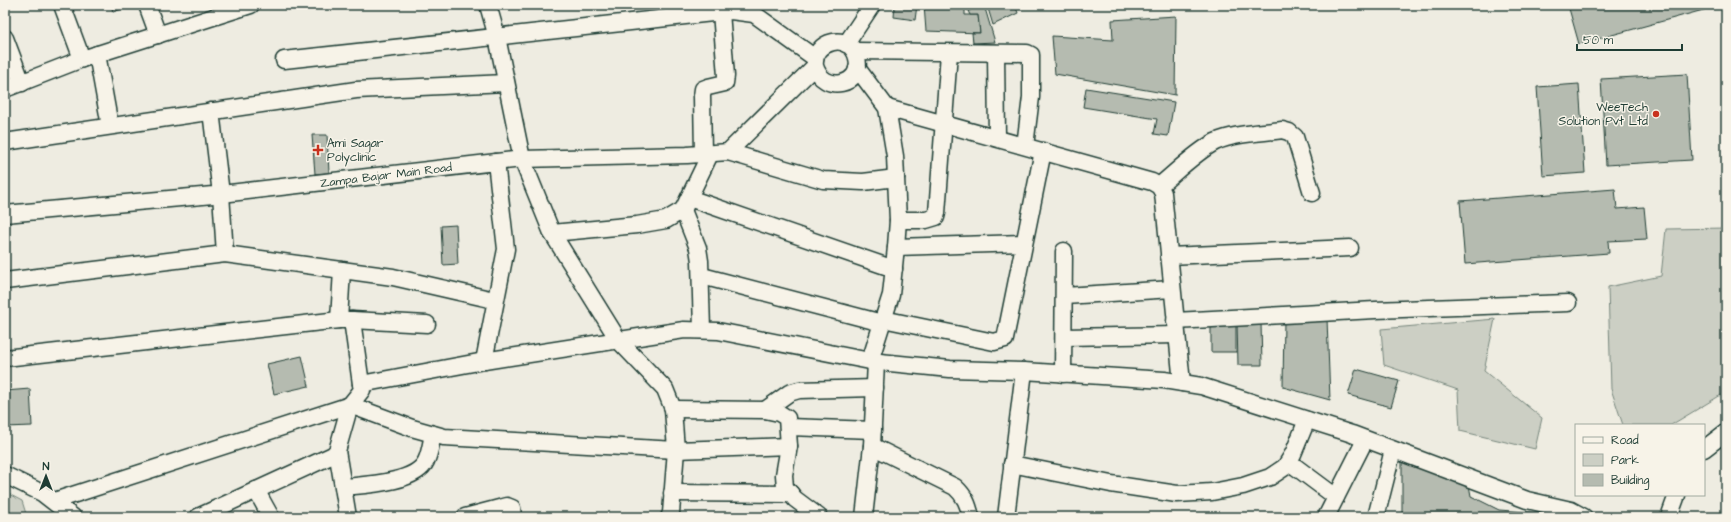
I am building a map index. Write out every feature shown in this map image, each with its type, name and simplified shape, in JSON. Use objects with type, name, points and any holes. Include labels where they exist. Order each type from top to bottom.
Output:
[{"type":"street","points":[[62,5],[89,56],[110,126]]},
{"type":"street","points":[[147,5],[158,35]]},
{"type":"street","points":[[5,89],[89,56],[158,35],[216,10],[251,5]]},
{"type":"street","points":[[488,5],[497,37],[522,159],[552,233],[619,341],[665,389],[673,409],[676,450],[671,513],[669,517]]},
{"type":"street","points":[[850,47],[872,5]]},
{"type":"street","points":[[284,60],[753,9],[815,62],[820,77],[833,84],[846,82],[852,78],[857,68],[857,58],[850,47]]},
{"type":"street","points":[[552,233],[637,225],[666,220],[686,204],[707,154],[702,96],[703,89],[725,83],[726,76],[720,12]]},
{"type":"street","points":[[5,38],[22,83]]},
{"type":"street","points":[[896,178],[863,182],[823,180],[728,152],[815,62],[822,46],[836,41],[850,47],[949,53],[1027,53],[1031,55],[1031,97],[1025,146]]},
{"type":"street","points":[[898,220],[926,220],[936,217],[949,53]]},
{"type":"street","points":[[996,53],[997,138]]},
{"type":"street","points":[[857,68],[887,108],[895,156],[898,220],[891,295],[873,362],[873,430],[864,517]]},
{"type":"street","points":[[5,142],[356,90],[506,83]]},
{"type":"street","points":[[887,108],[1152,182],[1159,186],[1162,193],[1182,383]]},
{"type":"street","points":[[211,111],[225,254]]},
{"type":"street","points":[[1159,186],[1205,148],[1216,142],[1230,138],[1282,130],[1289,132],[1295,137],[1312,193]]},
{"type":"street","points":[[702,276],[883,321],[1000,342],[1005,339],[1007,333],[1043,151]]},
{"type":"street","name":"Zampa Bajar Main Road","points":[[5,214],[220,194],[522,159],[707,154],[728,152]]},
{"type":"street","points":[[484,361],[494,300],[506,249],[496,162]]},
{"type":"street","points":[[686,204],[894,269]]},
{"type":"street","points":[[686,204],[698,248],[702,276],[702,330]]},
{"type":"street","points":[[896,247],[1024,243]]},
{"type":"street","points":[[1169,256],[1350,248]]},
{"type":"street","points":[[1063,374],[1065,296],[1064,250]]},
{"type":"street","points":[[5,281],[225,254],[393,277],[494,300]]},
{"type":"street","points":[[342,270],[346,320],[362,390],[350,406],[337,451],[348,517]]},
{"type":"street","points":[[1065,296],[1172,290]]},
{"type":"street","points":[[1064,337],[1375,310],[1568,303]]},
{"type":"street","points":[[5,358],[346,320],[427,324]]},
{"type":"street","points":[[361,384],[484,361],[684,330],[718,331],[873,362],[950,369],[1024,371],[1182,383],[1217,390],[1365,440],[1527,500],[1576,515]]},
{"type":"street","points":[[1006,517],[1024,371]]},
{"type":"street","points":[[765,410],[789,393],[799,390],[874,388]]},
{"type":"street","points":[[54,501],[350,406],[412,428],[444,437],[676,450],[789,446]]},
{"type":"street","points":[[673,409],[765,410],[779,413],[787,418],[789,428],[789,446],[784,475],[786,486],[795,499],[818,517]]},
{"type":"street","points":[[1012,464],[1111,484],[1177,494],[1212,492],[1243,486],[1270,477],[1285,467],[1294,454],[1307,420]]},
{"type":"street","points":[[789,428],[873,430]]},
{"type":"street","points":[[1705,448],[1726,432]]},
{"type":"street","points":[[344,486],[379,484],[396,480],[420,470],[426,462],[433,434]]},
{"type":"street","points":[[1326,517],[1365,440]]},
{"type":"street","points":[[872,446],[955,487],[967,501],[971,517]]},
{"type":"street","points":[[1376,517],[1393,450]]},
{"type":"street","points":[[198,517],[333,455],[337,451]]},
{"type":"street","points":[[1289,462],[1336,497]]},
{"type":"street","points":[[5,475],[54,501],[73,517]]},
{"type":"street","points":[[256,490],[271,517]]},
{"type":"street","points":[[672,493],[791,494]]},
{"type":"street","points":[[1669,517],[1677,496]]},
{"type":"street","points":[[465,517],[508,506],[512,508],[513,517]]},
{"type":"green space","points":[[1726,228],[1726,392],[1673,424],[1623,424],[1611,389],[1608,287],[1661,276],[1666,229]]},
{"type":"green space","points":[[1495,319],[1484,371],[1542,418],[1535,449],[1460,431],[1458,390],[1384,365],[1381,329]]},
{"type":"green space","points":[[5,492],[22,501],[27,517],[5,517]]},
{"type":"building","points":[[111,5],[131,5],[131,6],[113,12]]},
{"type":"building","points":[[895,5],[917,5],[915,20],[894,17]]},
{"type":"building","points":[[924,5],[965,5],[965,15],[978,15],[980,33],[926,31]]},
{"type":"building","points":[[984,5],[995,42],[973,43],[972,33],[980,33],[978,15],[970,15],[968,11]]},
{"type":"building","points":[[987,5],[1015,5],[1018,13],[993,25]]},
{"type":"building","points":[[1568,5],[1706,5],[1707,9],[1579,44]]},
{"type":"building","points":[[1176,16],[1175,95],[1055,74],[1052,36],[1113,40],[1112,20]]},
{"type":"building","points":[[1687,74],[1692,160],[1606,165],[1601,79]]},
{"type":"building","points":[[1579,84],[1585,173],[1543,176],[1537,87]]},
{"type":"building","points":[[1086,88],[1174,102],[1168,136],[1154,134],[1157,119],[1083,107]]},
{"type":"building","points":[[312,135],[327,135],[329,173],[315,174]]},
{"type":"building","points":[[1615,189],[1617,209],[1644,207],[1647,239],[1608,241],[1609,253],[1465,264],[1460,201]]},
{"type":"building","points":[[456,225],[458,264],[443,265],[441,226]]},
{"type":"building","points":[[1284,319],[1327,319],[1330,400],[1283,387]]},
{"type":"building","points":[[1237,323],[1261,323],[1262,365],[1238,365]]},
{"type":"building","points":[[1236,325],[1236,352],[1211,352],[1211,326]]},
{"type":"building","points":[[302,356],[309,386],[274,394],[267,364]]},
{"type":"building","points":[[1356,369],[1399,381],[1391,407],[1348,395]]},
{"type":"building","points":[[30,389],[32,426],[5,427],[5,391]]},
{"type":"building","points":[[1402,461],[1469,485],[1471,496],[1499,510],[1565,515],[1565,517],[1402,517]]},
{"type":"place","name":"WeeTech Solution Pvt Ltd","points":[[1656,114]]},
{"type":"place","name":"Ami Sagar Polyclinic","points":[[318,150]]}]
